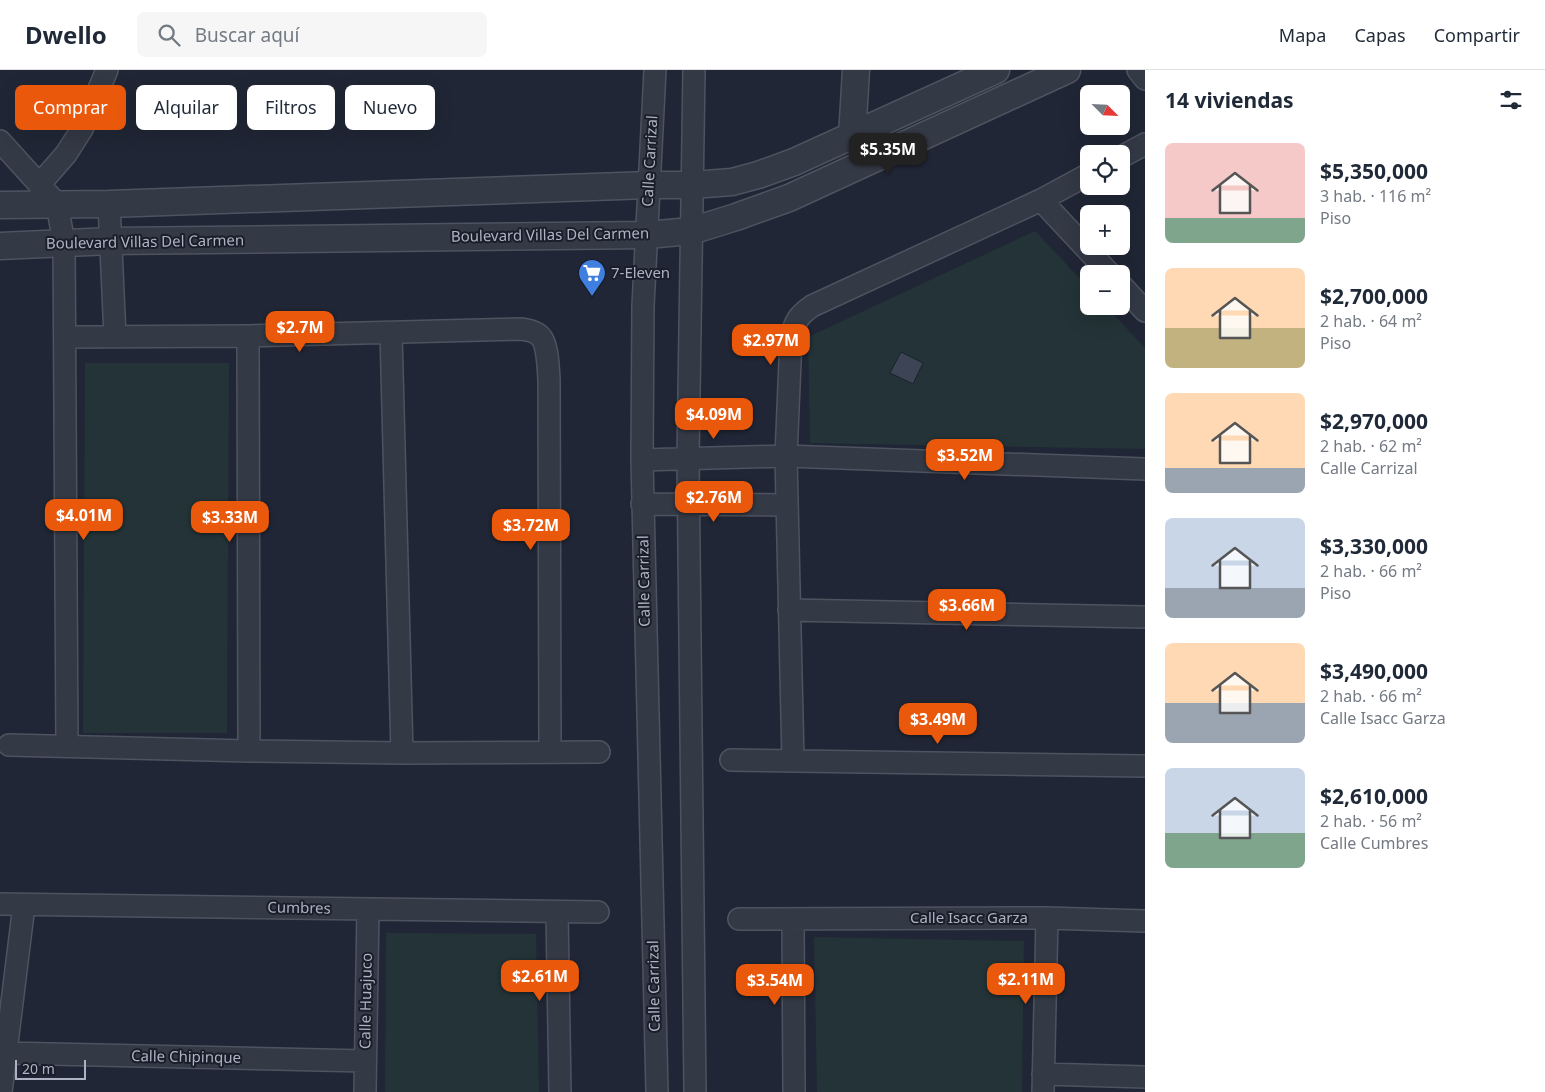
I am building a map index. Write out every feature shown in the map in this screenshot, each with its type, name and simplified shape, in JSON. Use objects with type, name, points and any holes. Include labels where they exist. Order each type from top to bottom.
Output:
[{"type":"street","points":[[39,185],[66,154],[82,129],[107,70]]},
{"type":"street","name":"Calle Carrizal","points":[[655,70],[643,306],[642,504],[657,1092]]},
{"type":"street","points":[[694,70],[688,458],[695,1092]]},
{"type":"street","points":[[852,137],[856,70]]},
{"type":"street","points":[[1,204],[109,204],[692,185],[732,182],[758,176],[794,162],[996,70]]},
{"type":"street","name":"Boulevard Villas Del Carmen","points":[[0,246],[111,241],[647,235],[691,231],[789,198],[1067,70]]},
{"type":"street","points":[[1138,70],[1145,80]]},
{"type":"street","points":[[0,141],[57,204],[64,243],[67,745]]},
{"type":"street","points":[[1130,152],[1145,144]]},
{"type":"street","points":[[793,761],[786,456],[791,338],[795,323],[800,314],[812,306],[1042,200],[1080,179]]},
{"type":"street","points":[[1042,200],[1102,265]]},
{"type":"street","points":[[109,204],[115,337]]},
{"type":"street","points":[[1130,295],[1145,311]]},
{"type":"street","points":[[65,337],[248,336],[521,329],[531,331],[540,336],[546,349],[549,379],[550,752]]},
{"type":"street","points":[[391,333],[402,753]]},
{"type":"street","points":[[248,336],[249,751]]},
{"type":"street","points":[[642,460],[786,456],[1145,469]]},
{"type":"street","points":[[642,504],[786,506]]},
{"type":"street","points":[[789,610],[1145,617]]},
{"type":"street","points":[[9,744],[249,751],[402,753],[599,752]]},
{"type":"street","points":[[731,760],[1145,766]]},
{"type":"street","name":"Cumbres","points":[[0,904],[598,912]]},
{"type":"street","points":[[1,1092],[24,905]]},
{"type":"street","name":"Calle Huajuco","points":[[365,1092],[368,909]]},
{"type":"street","points":[[557,912],[560,1092]]},
{"type":"street","points":[[1047,918],[1043,1083],[1145,1076]]},
{"type":"street","name":"Calle Isacc Garza","points":[[739,919],[1047,918],[1145,921]]},
{"type":"street","points":[[794,920],[794,1092]]},
{"type":"street","name":"Calle Chipinque","points":[[6,1053],[365,1061]]},
{"type":"shaded area","points":[[1035,231],[1080,278],[1080,315],[1114,315],[1145,348],[1145,449],[810,443],[808,337]]},
{"type":"shaded area","points":[[85,363],[229,363],[227,733],[83,733]]},
{"type":"shaded area","points":[[386,933],[536,934],[539,1092],[385,1092]]},
{"type":"shaded area","points":[[814,937],[1024,941],[1022,1092],[817,1092]]},
{"type":"building","points":[[901,352],[923,363],[913,384],[890,373]]},
{"type":"place","name":"7-Eleven","points":[[592,297]]}]
